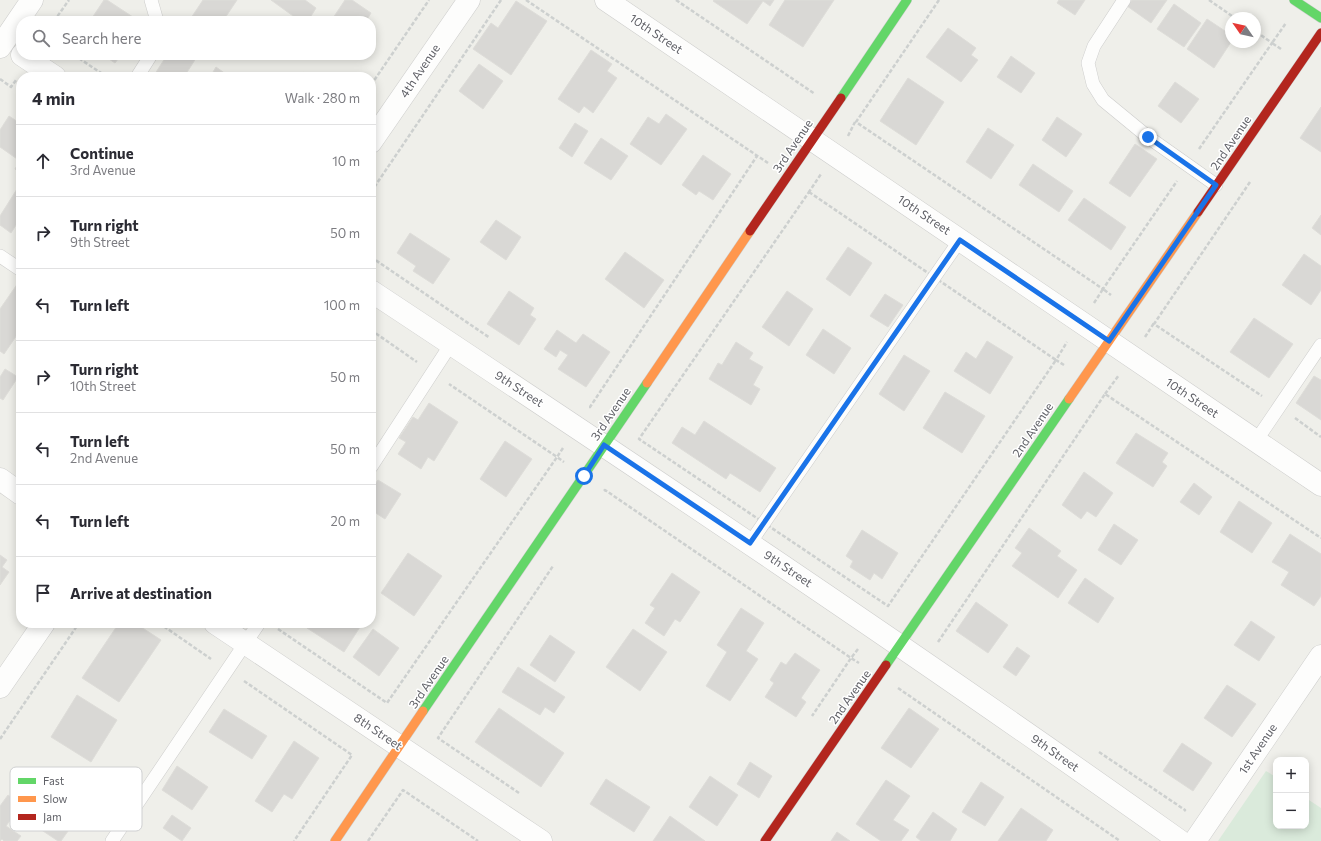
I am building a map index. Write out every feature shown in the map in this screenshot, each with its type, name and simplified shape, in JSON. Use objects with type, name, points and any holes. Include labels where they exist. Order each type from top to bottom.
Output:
[{"type":"street","points":[[20,16],[32,0]]},
{"type":"street","name":"4th Avenue","points":[[376,135],[469,0]]},
{"type":"street","name":"10th Street","points":[[606,0],[1321,485]]},
{"type":"street","name":"3rd Avenue","points":[[335,841],[907,0]]},
{"type":"street","points":[[1296,2],[1321,18]]},
{"type":"street","points":[[16,22],[1,43],[16,56]]},
{"type":"street","name":"2nd Avenue","points":[[766,841],[1321,33]]},
{"type":"street","points":[[21,61],[44,72]]},
{"type":"street","name":"9th Street","points":[[376,294],[604,445],[901,645],[1180,841]]},
{"type":"street","points":[[0,479],[16,490]]},
{"type":"street","points":[[0,687],[41,628]]},
{"type":"street","name":"8th Street","points":[[222,628],[541,841]]},
{"type":"street","name":"1st Avenue","points":[[1195,841],[1321,656]]},
{"type":"lane","points":[[151,0],[156,16]]},
{"type":"lane","points":[[1124,0],[1094,46],[1088,63],[1093,84],[1104,100],[1148,137],[1216,185]]},
{"type":"lane","points":[[140,72],[148,60]]},
{"type":"lane","points":[[750,543],[960,240]]},
{"type":"lane","points":[[0,256],[16,267]]},
{"type":"lane","points":[[376,459],[451,344]]},
{"type":"lane","points":[[1256,441],[1321,345]]},
{"type":"lane","points":[[142,796],[256,628]]},
{"type":"lane","points":[[112,841],[119,831]]},
{"type":"path","points":[[57,16],[68,0]]},
{"type":"path","points":[[376,78],[430,0]]},
{"type":"path","points":[[376,185],[501,0]]},
{"type":"path","points":[[526,0],[769,164]]},
{"type":"path","points":[[676,0],[817,95]]},
{"type":"path","points":[[939,0],[856,122],[1112,296]]},
{"type":"path","points":[[1209,0],[1226,12]]},
{"type":"path","points":[[1283,51],[1272,43],[1296,2]]},
{"type":"path","points":[[82,60],[100,72]]},
{"type":"path","points":[[17,72],[21,61]]},
{"type":"path","points":[[0,80],[11,87],[16,74]]},
{"type":"path","points":[[584,403],[590,408],[757,156]]},
{"type":"path","points":[[1251,181],[1154,324],[1279,407],[1321,437]]},
{"type":"path","points":[[376,260],[494,341]]},
{"type":"path","points":[[1093,304],[1103,289]]},
{"type":"path","points":[[376,333],[566,464]]},
{"type":"path","points":[[1068,368],[1056,360],[1069,339]]},
{"type":"path","points":[[944,646],[938,642],[1105,394],[1321,538]]},
{"type":"path","points":[[277,628],[387,703],[563,448]]},
{"type":"path","points":[[600,496],[605,490],[863,665]]},
{"type":"path","points":[[519,793],[438,738],[557,562]]},
{"type":"path","points":[[0,739],[76,628]]},
{"type":"path","points":[[166,628],[352,755],[294,841]]},
{"type":"path","points":[[812,716],[858,649]]},
{"type":"path","points":[[896,687],[1120,841]]},
{"type":"path","points":[[1094,748],[1185,810],[1181,815]]},
{"type":"path","points":[[368,841],[403,790],[478,841]]},
{"type":"green space","points":[[1266,771],[1273,775],[1273,829],[1309,829],[1309,800],[1321,808],[1321,841],[1218,841]]},
{"type":"building","points":[[104,0],[107,0],[131,16],[93,16]]},
{"type":"building","points":[[203,0],[237,0],[226,16],[192,16]]},
{"type":"building","points":[[271,0],[305,0],[316,8],[311,16],[293,16]]},
{"type":"building","points":[[345,0],[352,0],[371,13],[369,16],[334,16]]},
{"type":"building","points":[[774,0],[770,6],[763,1],[747,24],[713,1]]},
{"type":"building","points":[[785,0],[834,0],[803,47],[769,25]]},
{"type":"building","points":[[1059,0],[1085,0],[1075,15],[1057,3]]},
{"type":"building","points":[[1132,0],[1167,0],[1151,23],[1127,6]]},
{"type":"building","points":[[516,1],[547,21],[511,75],[473,49],[491,23],[498,28]]},
{"type":"building","points":[[1174,4],[1201,23],[1184,47],[1157,29]]},
{"type":"building","points":[[1207,19],[1225,31],[1225,48],[1227,48],[1214,68],[1187,49]]},
{"type":"building","points":[[948,28],[976,48],[971,55],[978,60],[961,82],[926,57]]},
{"type":"building","points":[[591,50],[612,64],[607,71],[617,78],[593,113],[584,106],[579,113],[558,99]]},
{"type":"building","points":[[1011,56],[1035,73],[1021,93],[997,77]]},
{"type":"building","points":[[110,60],[117,60],[115,63]]},
{"type":"building","points":[[164,60],[195,60],[187,72],[156,72]]},
{"type":"building","points":[[479,64],[503,81],[483,109],[459,91]]},
{"type":"building","points":[[216,67],[223,72],[213,72]]},
{"type":"building","points":[[908,78],[944,102],[916,145],[880,121]]},
{"type":"building","points":[[1175,82],[1199,99],[1181,123],[1158,106]]},
{"type":"building","points":[[1321,107],[1321,152],[1300,138]]},
{"type":"building","points":[[666,114],[687,129],[661,165],[630,144],[648,117],[659,124]]},
{"type":"building","points":[[9,116],[16,121],[16,158],[0,147],[0,130]]},
{"type":"building","points":[[1057,117],[1082,134],[1066,157],[1042,140]]},
{"type":"building","points":[[575,123],[588,131],[572,157],[559,148]]},
{"type":"building","points":[[988,128],[1014,145],[991,179],[966,162]]},
{"type":"building","points":[[601,138],[628,156],[611,180],[584,163]]},
{"type":"building","points":[[1135,144],[1157,159],[1130,197],[1109,183]]},
{"type":"building","points":[[703,155],[731,174],[713,200],[699,191],[696,195],[682,185]]},
{"type":"building","points":[[1033,164],[1073,191],[1059,212],[1019,185]]},
{"type":"building","points":[[16,191],[16,225],[11,233],[0,225],[0,216]]},
{"type":"building","points":[[1084,198],[1126,227],[1111,250],[1068,220]]},
{"type":"building","points":[[1321,215],[1321,235],[1312,228]]},
{"type":"building","points":[[496,220],[521,237],[506,260],[480,242]]},
{"type":"building","points":[[410,233],[450,259],[433,284],[413,271],[416,266],[397,253]]},
{"type":"building","points":[[848,247],[872,263],[850,296],[826,279]]},
{"type":"building","points":[[625,252],[664,280],[644,308],[605,279]]},
{"type":"building","points":[[1304,254],[1321,266],[1321,290],[1311,305],[1282,285]]},
{"type":"building","points":[[16,286],[16,336],[4,354],[0,351],[0,309]]},
{"type":"building","points":[[509,291],[534,308],[530,315],[536,319],[519,345],[487,324]]},
{"type":"building","points":[[787,291],[813,309],[789,346],[762,327]]},
{"type":"building","points":[[885,294],[903,305],[888,327],[870,316]]},
{"type":"building","points":[[1254,318],[1293,344],[1269,378],[1230,352]]},
{"type":"building","points":[[823,329],[851,348],[834,374],[806,355]]},
{"type":"building","points":[[557,330],[576,343],[583,334],[610,352],[586,387],[558,369],[568,355],[560,350],[556,357],[544,349]]},
{"type":"building","points":[[987,341],[1013,357],[990,394],[954,371],[966,352],[976,359]]},
{"type":"building","points":[[736,342],[753,353],[749,359],[763,367],[753,385],[760,389],[751,405],[709,379],[718,363],[722,365]]},
{"type":"building","points":[[904,355],[930,371],[904,411],[879,394]]},
{"type":"building","points":[[5,369],[16,376],[16,380],[3,400],[0,398],[0,377]]},
{"type":"building","points":[[1314,376],[1321,380],[1321,420],[1296,403]]},
{"type":"building","points":[[945,392],[985,416],[962,453],[923,428]]},
{"type":"building","points":[[429,403],[458,422],[434,461],[428,457],[421,469],[398,454],[406,442],[399,438],[413,417],[418,420]]},
{"type":"building","points":[[704,421],[776,468],[760,492],[730,473],[726,479],[672,443],[682,427],[695,435]]},
{"type":"building","points":[[1136,433],[1168,453],[1162,462],[1167,466],[1153,487],[1116,463]]},
{"type":"building","points":[[505,441],[532,459],[506,497],[480,479]]},
{"type":"building","points":[[1084,472],[1113,493],[1096,517],[1087,511],[1081,519],[1062,505]]},
{"type":"building","points":[[378,480],[401,494],[385,519],[376,513],[376,483]]},
{"type":"building","points":[[1194,483],[1212,497],[1199,515],[1180,502]]},
{"type":"building","points":[[1239,501],[1272,523],[1252,553],[1220,532]]},
{"type":"building","points":[[1114,524],[1138,540],[1121,565],[1098,550]]},
{"type":"building","points":[[1029,528],[1061,551],[1057,556],[1077,570],[1058,598],[1012,566],[1022,553],[1015,548]]},
{"type":"building","points":[[862,530],[898,553],[882,579],[874,573],[870,580],[850,567],[853,561],[846,556]]},
{"type":"building","points":[[1290,534],[1321,554],[1321,596],[1314,606],[1281,585],[1289,572],[1272,562]]},
{"type":"building","points":[[408,553],[442,576],[414,616],[381,593]]},
{"type":"building","points":[[0,555],[7,560],[2,567],[9,572],[0,585]]},
{"type":"building","points":[[672,573],[700,592],[680,622],[675,619],[664,636],[645,623],[655,608],[650,605]]},
{"type":"building","points":[[1085,578],[1114,598],[1098,623],[1068,603]]},
{"type":"building","points":[[976,602],[1008,625],[988,653],[956,631]]},
{"type":"building","points":[[741,608],[764,623],[746,651],[758,659],[730,701],[706,686],[727,652],[717,645]]},
{"type":"building","points":[[1251,621],[1275,637],[1259,661],[1234,645]]},
{"type":"building","points":[[116,628],[143,628],[161,640],[119,702],[82,678]]},
{"type":"building","points":[[307,628],[359,628],[344,652]]},
{"type":"building","points":[[373,629],[399,648],[379,676],[353,657]]},
{"type":"building","points":[[633,629],[667,652],[640,691],[606,667]]},
{"type":"building","points":[[550,635],[575,652],[555,682],[530,665]]},
{"type":"building","points":[[1017,647],[1030,656],[1016,676],[1003,667]]},
{"type":"building","points":[[795,653],[820,670],[801,698],[806,702],[796,717],[765,697],[774,683],[770,680],[781,662],[786,665]]},
{"type":"building","points":[[518,667],[565,697],[554,713],[545,707],[540,715],[502,692]]},
{"type":"building","points":[[1227,685],[1256,704],[1232,737],[1204,718]]},
{"type":"building","points":[[77,695],[117,720],[91,762],[51,737]]},
{"type":"building","points":[[499,708],[564,753],[541,787],[475,742]]},
{"type":"building","points":[[909,708],[939,729],[911,768],[881,748]]},
{"type":"building","points":[[224,709],[267,736],[252,759],[209,732]]},
{"type":"building","points":[[294,741],[319,758],[292,799],[284,794],[272,812],[255,801]]},
{"type":"building","points":[[1182,743],[1212,763],[1193,791],[1163,771]]},
{"type":"building","points":[[750,762],[772,776],[759,798],[737,784]]},
{"type":"building","points":[[177,766],[208,787],[192,810],[162,790]]},
{"type":"building","points":[[710,776],[738,795],[717,826],[689,807]]},
{"type":"building","points":[[606,779],[650,807],[634,832],[590,804]]},
{"type":"building","points":[[886,780],[910,796],[893,820],[909,830],[901,841],[881,841],[856,824]]},
{"type":"building","points":[[981,782],[1004,797],[985,826],[962,812]]},
{"type":"building","points":[[8,795],[10,797],[10,820],[6,826],[10,829],[10,831],[14,831],[21,836],[17,841],[4,841],[2,839],[0,841],[0,806]]},
{"type":"building","points":[[1021,808],[1053,830],[1046,841],[998,841]]},
{"type":"building","points":[[933,812],[957,829],[950,841],[921,841],[916,837]]},
{"type":"building","points":[[172,815],[191,828],[182,841],[163,828]]},
{"type":"building","points":[[670,816],[705,841],[653,841]]},
{"type":"building","points":[[43,831],[68,831],[61,841],[58,841]]},
{"type":"building","points":[[837,832],[850,841],[831,841]]},
{"type":"traffic: fast","points":[[841,98],[907,0]]},
{"type":"traffic: fast","points":[[1294,0],[1321,18]]},
{"type":"traffic: fast","points":[[423,711],[647,383]]},
{"type":"traffic: fast","points":[[886,665],[1069,399]]},
{"type":"traffic: slow","points":[[1069,399],[1198,212]]},
{"type":"traffic: slow","points":[[647,383],[750,231]]},
{"type":"traffic: slow","points":[[335,841],[423,711]]},
{"type":"traffic: jam","points":[[1198,212],[1321,33]]},
{"type":"traffic: jam","points":[[750,231],[841,98]]},
{"type":"traffic: jam","points":[[765,841],[886,665]]},
{"type":"route","points":[[584,476],[604,445],[750,543],[960,240],[1109,341],[1216,185],[1148,137]]}]
